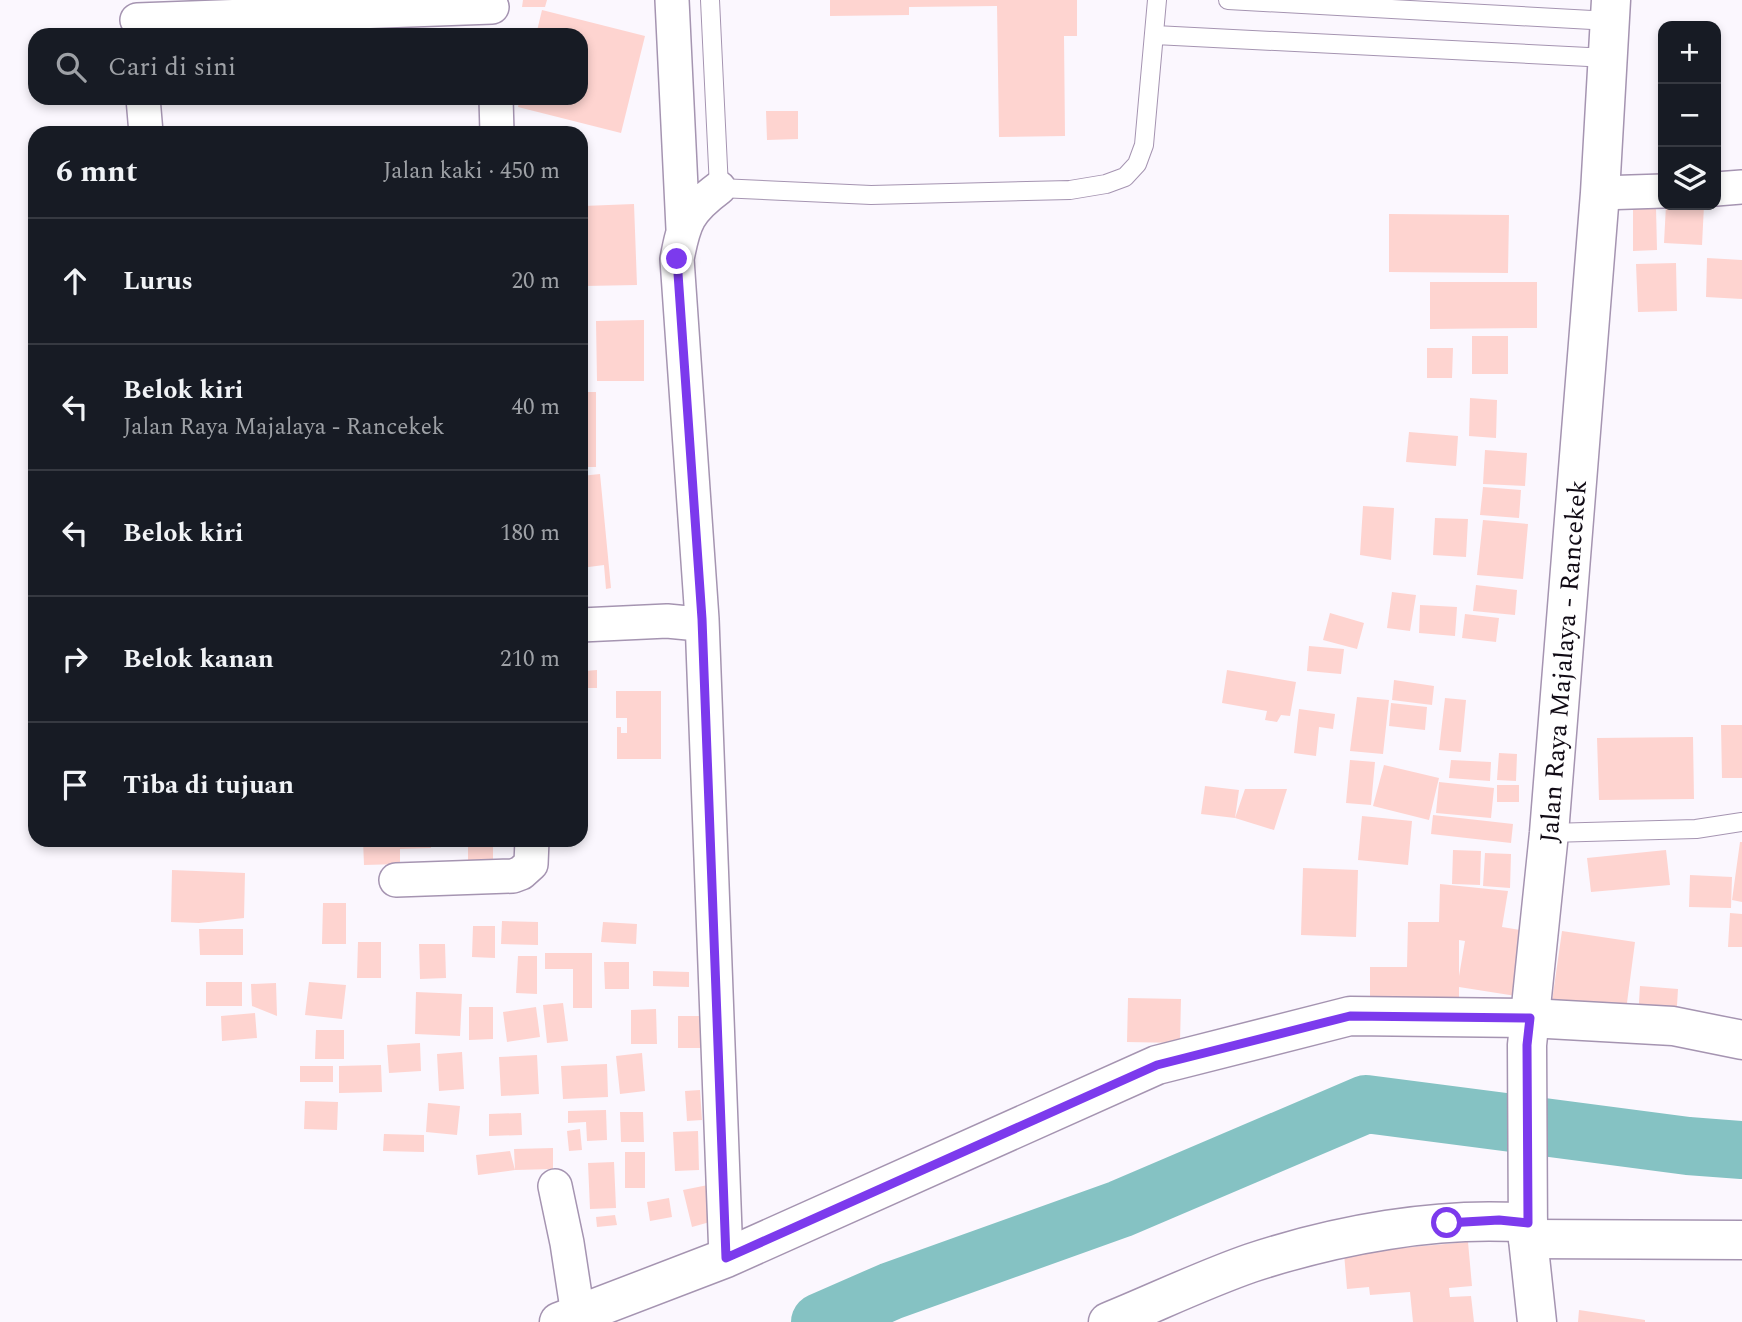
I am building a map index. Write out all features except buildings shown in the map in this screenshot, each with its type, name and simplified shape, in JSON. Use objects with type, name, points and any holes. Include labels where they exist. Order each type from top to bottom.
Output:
[{"type":"street","points":[[672,0],[683,229],[677,259],[702,619],[726,1258]]},
{"type":"street","points":[[137,18],[492,14]]},
{"type":"street","name":"Jalan Raya Majalaya - Rancekek","points":[[1536,1322],[1528,1231],[1528,1032],[1549,833],[1600,193],[1609,26]]},
{"type":"street","points":[[144,105],[145,126]]},
{"type":"street","points":[[496,105],[497,126]]},
{"type":"street","points":[[1721,189],[1742,187]]},
{"type":"street","points":[[683,229],[698,204],[719,188]]},
{"type":"street","points":[[1600,193],[1658,191]]},
{"type":"street","points":[[588,625],[667,621],[688,623],[702,619]]},
{"type":"street","points":[[396,880],[513,876],[531,864],[532,847]]},
{"type":"street","points":[[555,1186],[567,1243],[568,1318],[726,1258],[1157,1065],[1350,1016],[1528,1032],[1673,1026],[1742,1040]]},
{"type":"street","points":[[1108,1322],[1251,1263],[1363,1233],[1499,1220],[1528,1231],[1742,1240]]},
{"type":"lane","points":[[710,0],[719,188],[871,195],[1070,190],[1106,184],[1125,177],[1137,164],[1144,145],[1157,0]]},
{"type":"lane","points":[[1227,0],[1609,26]]},
{"type":"lane","points":[[1155,35],[1609,26]]},
{"type":"lane","points":[[1549,833],[1696,829],[1742,822]]},
{"type":"waterway","points":[[820,1322],[891,1291],[1120,1209],[1366,1104],[1688,1146],[1742,1150]]},
{"type":"route","points":[[677,259],[700,572],[726,1258],[1157,1065],[1350,1016],[1530,1018],[1527,1045],[1528,1223],[1499,1220],[1447,1223]]}]
